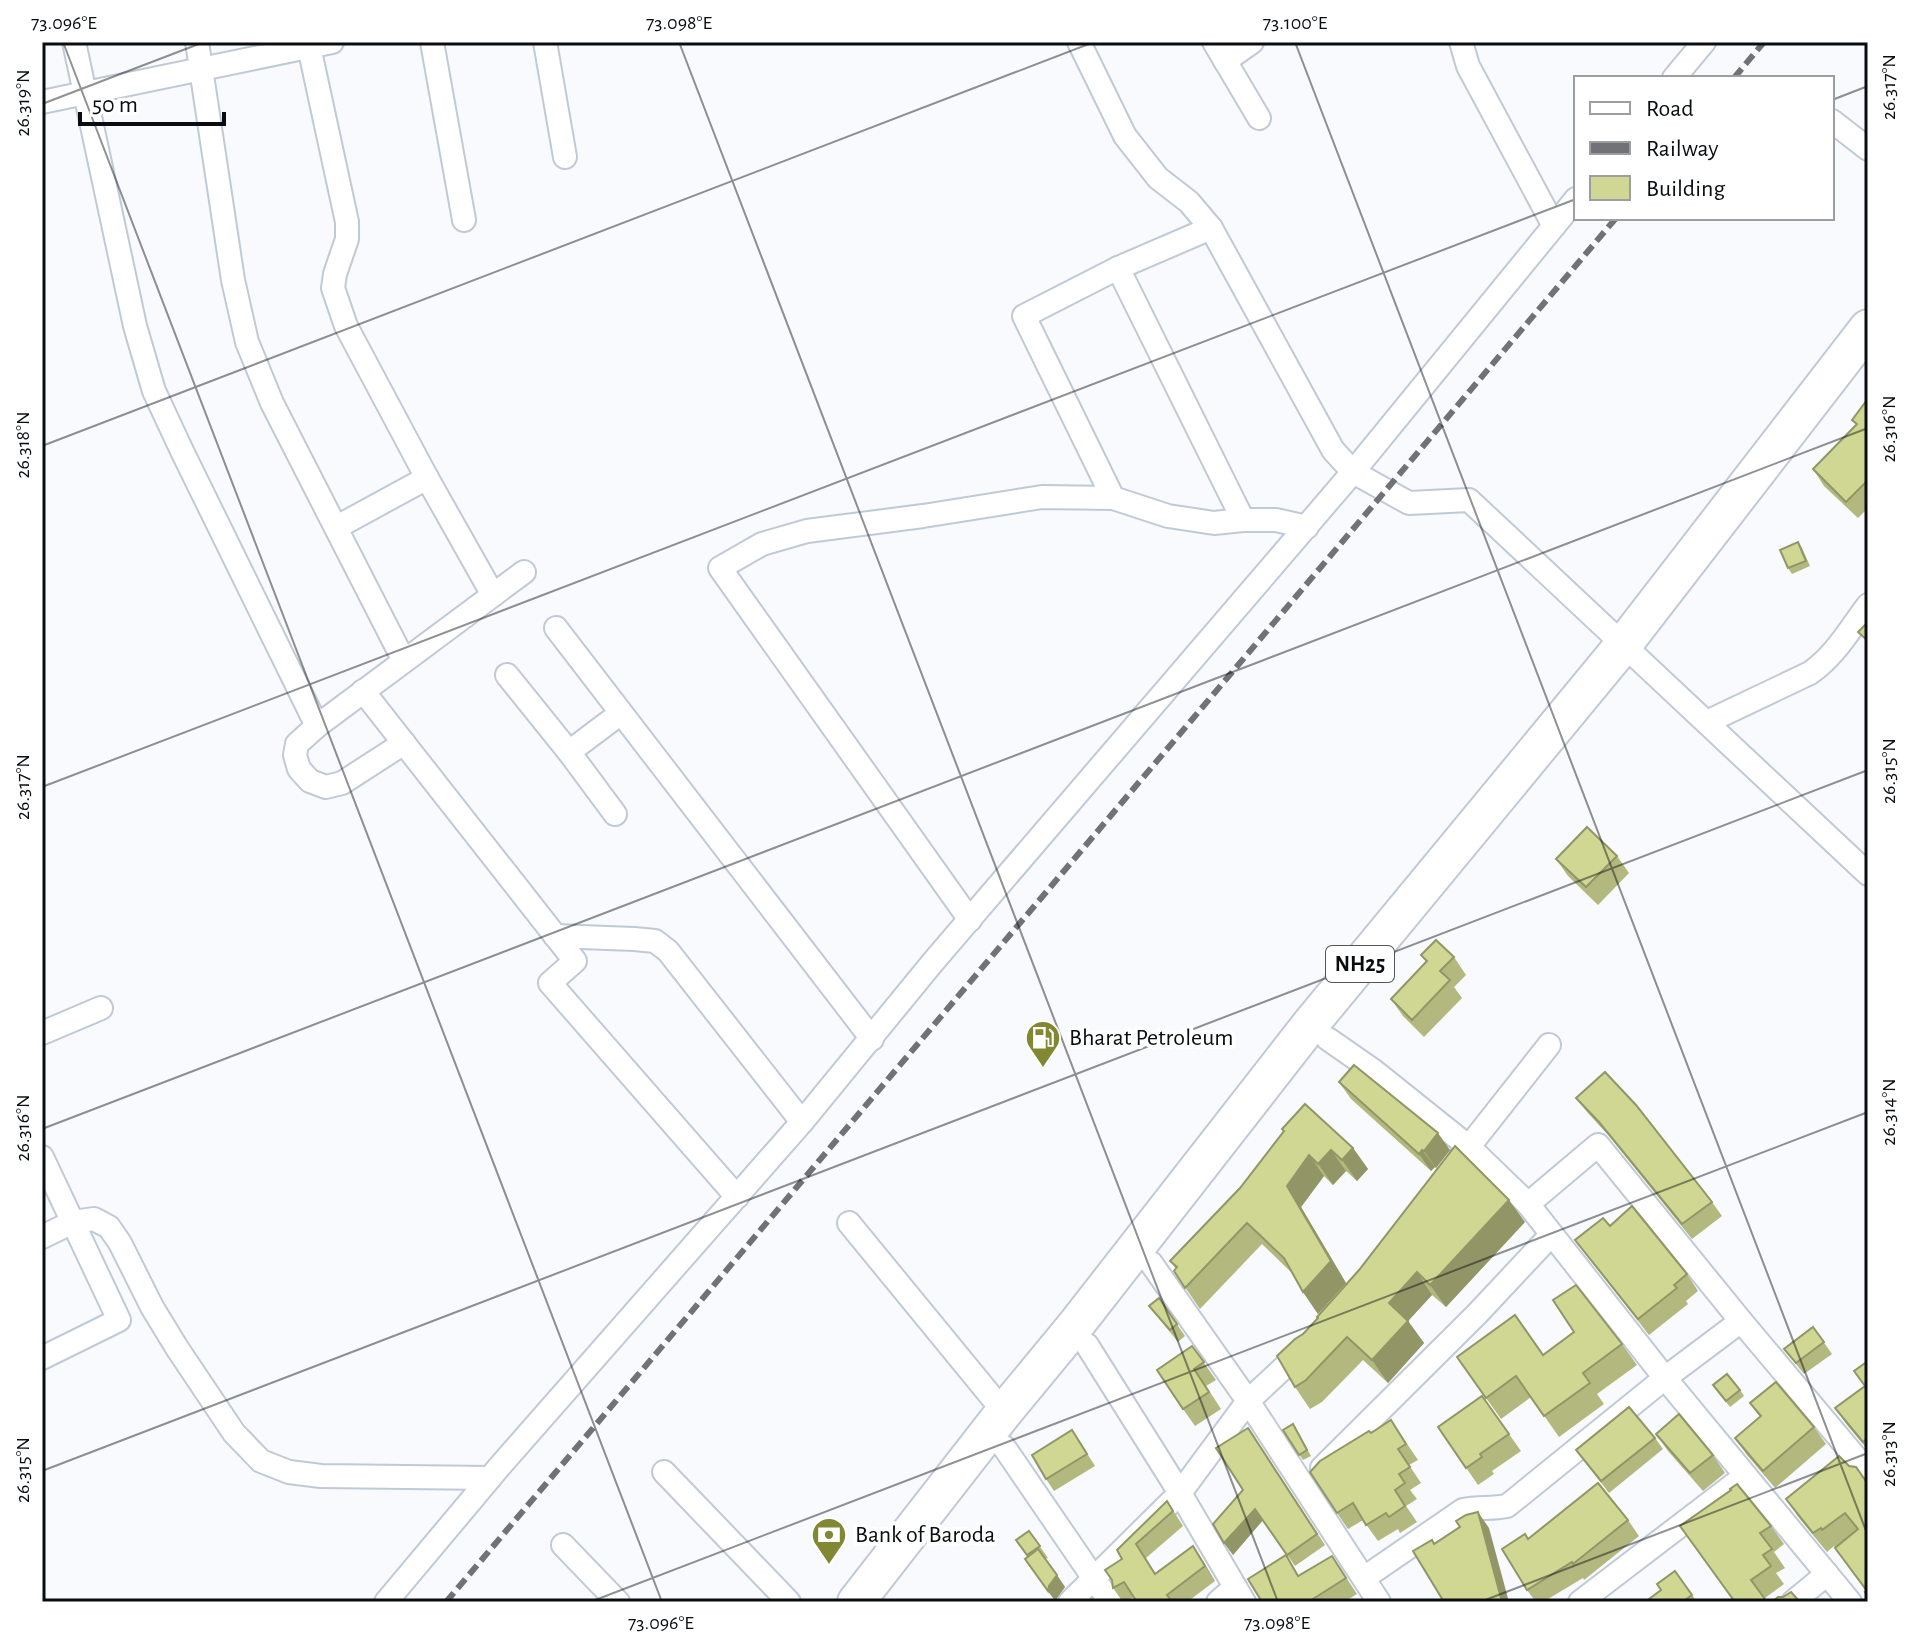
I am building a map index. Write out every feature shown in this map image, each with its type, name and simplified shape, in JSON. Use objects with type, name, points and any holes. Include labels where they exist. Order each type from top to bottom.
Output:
[{"type":"main road","name":"NH25","points":[[882,1602],[1631,652],[1868,328]]},
{"type":"main road","name":"NH25","points":[[856,1602],[1309,1026],[1631,652],[1868,365]]},
{"type":"street","points":[[74,42],[135,326],[154,391],[317,726]]},
{"type":"street","points":[[197,42],[233,280],[247,342],[272,403],[404,661]]},
{"type":"street","points":[[42,102],[308,44],[332,42]]},
{"type":"street","points":[[432,42],[464,220]]},
{"type":"street","points":[[545,42],[565,157]]},
{"type":"street","points":[[1079,42],[1125,136],[1158,178],[1189,202],[1211,228],[1333,450],[1353,472],[1409,503],[1469,500],[1868,874]]},
{"type":"street","points":[[1252,42],[1219,51],[1259,118]]},
{"type":"street","points":[[1461,42],[1468,66],[1554,226]]},
{"type":"street","points":[[1676,76],[1704,42]]},
{"type":"street","points":[[308,44],[347,222],[347,239],[333,288],[346,326],[493,595]]},
{"type":"street","points":[[1834,123],[1868,149]]},
{"type":"street","points":[[386,1602],[490,1478],[802,1122],[933,962],[1307,527],[1574,201]]},
{"type":"street","points":[[1113,498],[1024,316],[1118,268],[1211,228]]},
{"type":"street","points":[[1118,268],[1243,520]]},
{"type":"street","points":[[337,527],[427,478]]},
{"type":"street","points":[[970,920],[720,568],[762,544],[807,531],[1042,497],[1113,498],[1168,516],[1199,521],[1276,520],[1307,527]]},
{"type":"street","points":[[404,743],[342,783],[326,787],[310,781],[299,769],[295,755],[297,744],[317,726],[524,572]]},
{"type":"street","points":[[1707,722],[1819,667],[1868,605]]},
{"type":"street","points":[[556,628],[872,1039]]},
{"type":"street","points":[[507,675],[615,814]]},
{"type":"street","points":[[363,691],[575,961],[550,983],[737,1197]]},
{"type":"street","points":[[569,752],[621,713]]},
{"type":"street","points":[[555,936],[655,941],[668,951],[802,1122]]},
{"type":"street","points":[[42,1033],[101,1008]]},
{"type":"street","points":[[1328,1039],[1374,1071],[1469,1147],[1528,1204],[1745,1476],[1785,1512],[1850,1602]]},
{"type":"street","points":[[1450,1172],[1549,1045]]},
{"type":"street","points":[[1528,1204],[1598,1145],[1868,1472]]},
{"type":"street","points":[[42,1157],[119,1320]]},
{"type":"street","points":[[42,1237],[73,1222],[94,1219],[109,1227],[152,1307],[234,1433],[261,1461],[289,1472],[321,1476],[490,1478]]},
{"type":"street","points":[[849,1223],[1004,1412]]},
{"type":"street","points":[[1304,1485],[1477,1314],[1551,1235]]},
{"type":"street","points":[[1151,1263],[1248,1401],[1379,1602]]},
{"type":"street","points":[[42,1358],[152,1307]]},
{"type":"street","points":[[1364,1578],[1463,1510],[1507,1506],[1665,1378],[1741,1321]]},
{"type":"street","points":[[1070,1602],[1180,1493],[1248,1401],[1322,1330]]},
{"type":"street","points":[[1087,1345],[1180,1493],[1233,1597]]},
{"type":"street","points":[[1004,1447],[1110,1602]]},
{"type":"street","points":[[1832,1471],[1853,1453]]},
{"type":"street","points":[[664,1472],[789,1602]]},
{"type":"street","points":[[1580,1602],[1745,1476]]},
{"type":"street","points":[[563,1545],[618,1602]]},
{"type":"street","points":[[1793,1602],[1827,1574]]},
{"type":"building","points":[[1867,400],[1868,480],[1846,502],[1813,469],[1857,424],[1852,420]]},
{"type":"building","points":[[1798,542],[1806,561],[1788,568],[1780,550]]},
{"type":"building","points":[[1868,622],[1868,641],[1858,632]]},
{"type":"building","points":[[1587,827],[1617,856],[1586,887],[1556,859]]},
{"type":"building","points":[[1436,940],[1454,957],[1440,971],[1450,980],[1412,1020],[1391,999],[1427,961],[1421,955]]},
{"type":"building","points":[[1354,1065],[1438,1133],[1424,1151],[1419,1154],[1339,1082]]},
{"type":"building","points":[[1605,1072],[1636,1105],[1712,1202],[1682,1224],[1576,1098]]},
{"type":"building","points":[[1305,1104],[1353,1148],[1342,1160],[1331,1150],[1318,1164],[1309,1155],[1287,1186],[1331,1261],[1303,1292],[1284,1258],[1247,1223],[1185,1288],[1174,1271],[1177,1267],[1170,1261],[1240,1188],[1284,1131],[1282,1129]]},
{"type":"building","points":[[1455,1146],[1509,1200],[1430,1285],[1417,1272],[1389,1303],[1408,1321],[1372,1360],[1347,1337],[1306,1380],[1295,1387],[1277,1356],[1303,1334],[1359,1270]]},
{"type":"building","points":[[1632,1206],[1687,1274],[1674,1285],[1677,1288],[1638,1319],[1575,1240],[1603,1218],[1610,1226]]},
{"type":"building","points":[[1576,1285],[1622,1344],[1583,1373],[1590,1383],[1544,1416],[1516,1376],[1486,1398],[1457,1357],[1515,1315],[1543,1355],[1574,1332],[1553,1300]]},
{"type":"building","points":[[1159,1298],[1177,1324],[1170,1330],[1149,1306]]},
{"type":"building","points":[[1813,1327],[1824,1342],[1796,1363],[1784,1349]]},
{"type":"building","points":[[1192,1346],[1204,1362],[1194,1369],[1209,1392],[1183,1409],[1157,1370]]},
{"type":"building","points":[[1868,1361],[1868,1438],[1863,1442],[1835,1408],[1865,1386],[1854,1371]]},
{"type":"building","points":[[1727,1374],[1740,1390],[1726,1401],[1713,1385]]},
{"type":"building","points":[[1776,1382],[1814,1427],[1763,1471],[1735,1438],[1761,1416],[1750,1403]]},
{"type":"building","points":[[1482,1396],[1509,1434],[1466,1468],[1438,1427]]},
{"type":"building","points":[[1629,1407],[1655,1438],[1601,1481],[1576,1450]]},
{"type":"building","points":[[1679,1414],[1713,1455],[1690,1473],[1656,1434]]},
{"type":"building","points":[[1391,1420],[1406,1444],[1398,1449],[1410,1467],[1399,1474],[1405,1483],[1395,1490],[1405,1506],[1389,1517],[1386,1513],[1366,1525],[1353,1503],[1337,1513],[1310,1472],[1320,1461]]},
{"type":"building","points":[[1293,1424],[1307,1450],[1299,1455],[1283,1430]]},
{"type":"building","points":[[1248,1428],[1317,1534],[1287,1555],[1255,1509],[1224,1543],[1213,1524],[1243,1490],[1216,1448]]},
{"type":"building","points":[[1072,1430],[1087,1454],[1046,1479],[1032,1455]]},
{"type":"building","points":[[1839,1456],[1849,1466],[1856,1467],[1868,1484],[1868,1596],[1835,1548],[1858,1529],[1845,1513],[1813,1533],[1786,1499]]},
{"type":"building","points":[[1598,1483],[1628,1520],[1573,1564],[1527,1590],[1502,1549],[1525,1534],[1528,1539]]},
{"type":"building","points":[[1737,1484],[1771,1526],[1760,1533],[1772,1549],[1763,1555],[1771,1566],[1751,1580],[1767,1602],[1735,1602],[1680,1526]]},
{"type":"building","points":[[1167,1501],[1173,1511],[1136,1544],[1155,1574],[1193,1546],[1205,1566],[1167,1595],[1172,1602],[1137,1602],[1124,1582],[1113,1588],[1105,1570],[1122,1559],[1117,1550]]},
{"type":"building","points":[[1478,1512],[1502,1602],[1444,1602],[1413,1551],[1432,1540],[1434,1544],[1460,1527],[1456,1521]]},
{"type":"building","points":[[1029,1531],[1040,1546],[1027,1555],[1016,1540]]},
{"type":"building","points":[[1038,1549],[1057,1575],[1048,1591],[1025,1559]]},
{"type":"building","points":[[1286,1555],[1298,1576],[1332,1556],[1346,1578],[1313,1599],[1315,1602],[1262,1602],[1248,1579]]},
{"type":"building","points":[[1675,1571],[1692,1595],[1682,1602],[1645,1602],[1661,1590],[1657,1584]]},
{"type":"building","points":[[1791,1592],[1800,1602],[1772,1602],[1778,1597]]},
{"type":"railway","points":[[1736,76],[1764,42]]},
{"type":"railway","points":[[446,1602],[1614,220]]},
{"type":"place","name":"Bharat Petroleum","points":[[1043,1069]]},
{"type":"place","name":"Bank of Baroda","points":[[829,1566]]}]
